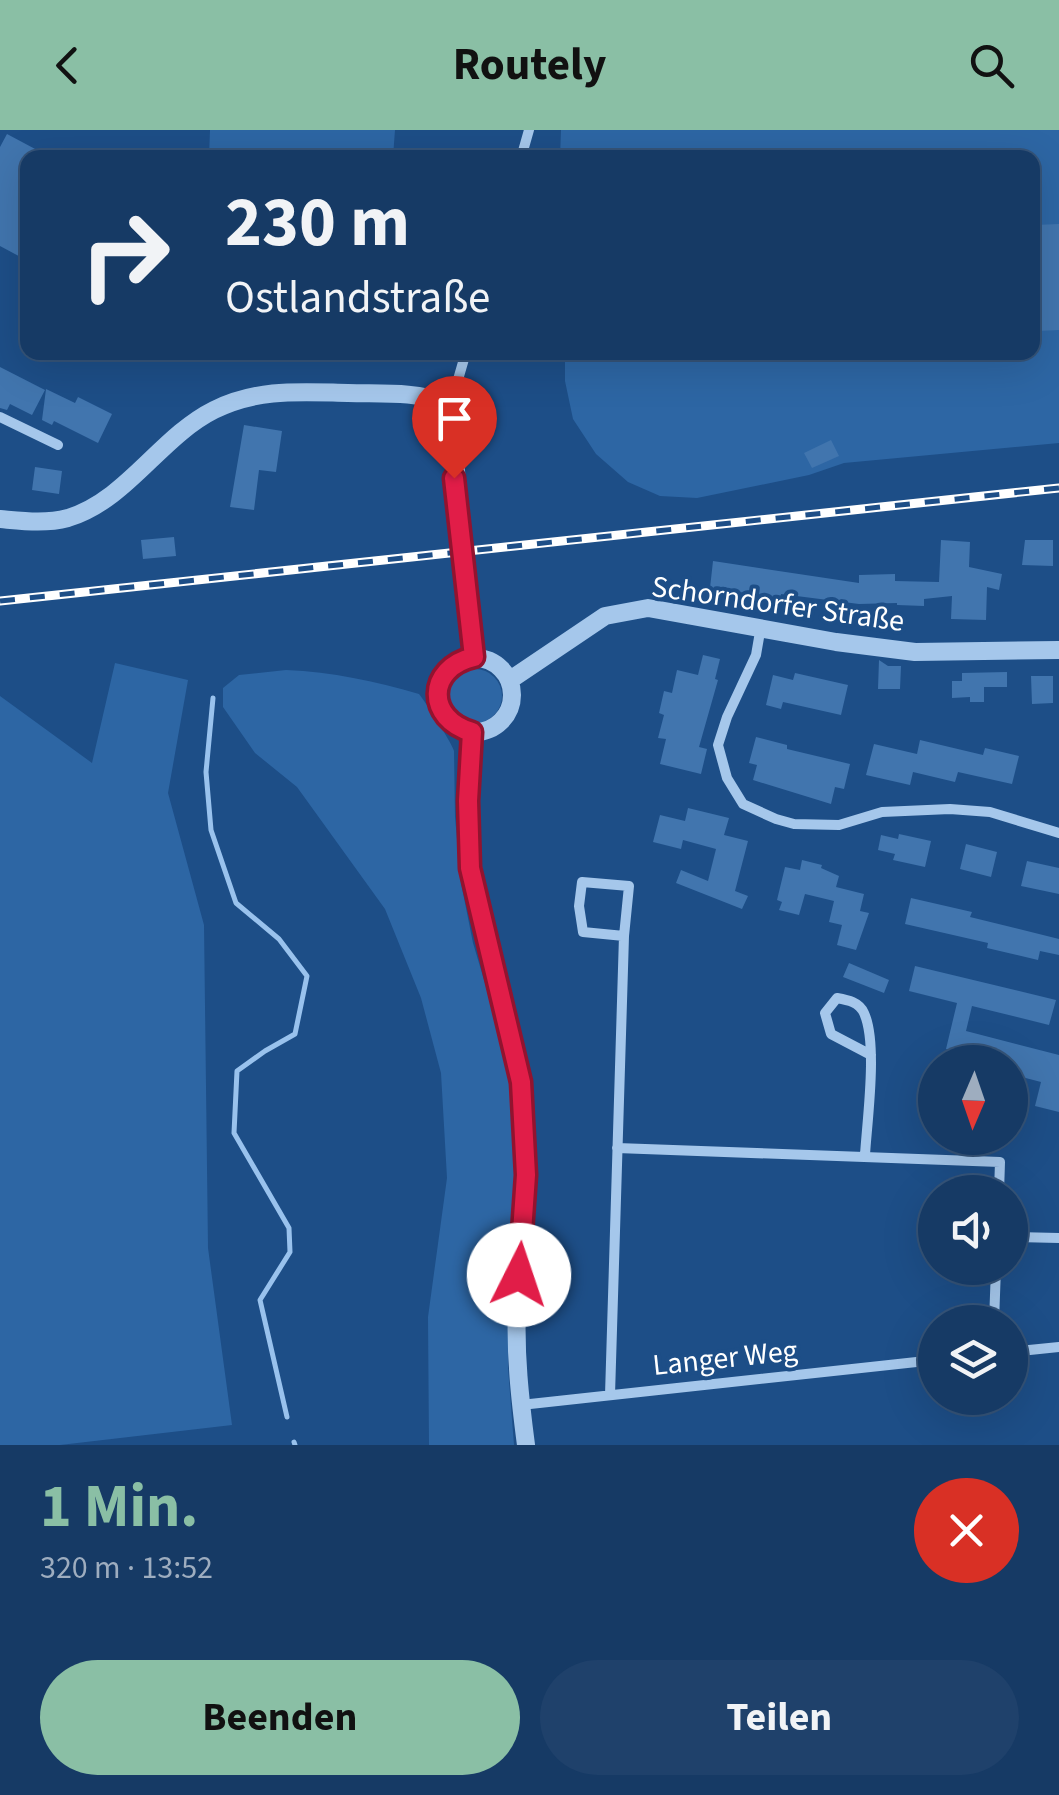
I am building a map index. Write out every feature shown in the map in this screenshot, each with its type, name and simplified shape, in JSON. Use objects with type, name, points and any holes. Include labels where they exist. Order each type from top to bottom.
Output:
[{"type":"street","points":[[446,403],[464,360]]},
{"type":"street","points":[[0,519],[40,523],[69,518],[90,508],[116,491],[189,426],[213,410],[245,397],[278,391],[421,394],[446,403],[453,420],[459,533],[474,657]]},
{"type":"street","points":[[0,417],[58,445]]},
{"type":"street","name":"Schorndorfer Straße","points":[[510,680],[605,616],[648,608],[915,652],[1059,650]]},
{"type":"street","points":[[761,626],[756,654],[718,745],[727,778],[744,804],[794,824],[839,825],[882,812],[950,808],[990,812],[1059,832]]},
{"type":"street","points":[[474,657],[496,663],[510,680],[512,706],[506,717],[484,732],[472,732],[448,722],[438,698],[444,674],[451,666],[474,657]]},
{"type":"street","points":[[472,732],[470,868],[521,1082],[526,1175],[517,1308],[526,1445]]},
{"type":"street","points":[[610,1395],[624,936],[629,886],[582,882],[579,906],[583,932],[624,936]]},
{"type":"street","points":[[865,1155],[871,1055],[864,1012],[852,1001],[838,998],[825,1013],[832,1034],[871,1055]]},
{"type":"street","points":[[617,1148],[1000,1162],[1000,1175]]},
{"type":"street","points":[[1028,1237],[1059,1238]]},
{"type":"street","points":[[1028,1350],[1059,1347]]},
{"type":"street","name":"Langer Weg","points":[[521,1405],[918,1362]]},
{"type":"shaded area","points":[[210,130],[395,130],[394,150],[209,150]]},
{"type":"shaded area","points":[[561,130],[1059,130],[1059,443],[844,463],[809,475],[697,498],[660,496],[628,482],[596,454],[573,419],[565,360],[1040,360],[1040,150],[560,150]]},
{"type":"shaded area","points":[[115,663],[188,680],[168,793],[204,925],[208,1248],[232,1425],[60,1445],[0,1445],[0,696],[92,763]]},
{"type":"shaded area","points":[[475,669],[494,677],[502,696],[494,715],[475,723],[456,715],[448,696],[456,677]]},
{"type":"shaded area","points":[[286,670],[353,678],[419,694],[454,751],[461,883],[473,943],[504,1047],[514,1123],[508,1368],[514,1445],[429,1445],[428,1317],[447,1178],[441,1073],[421,998],[385,909],[297,787],[255,753],[223,707],[223,688],[239,675]]},
{"type":"building","points":[[7,134],[37,150],[20,150],[20,257],[0,246],[0,147]]},
{"type":"building","points":[[1059,224],[1059,330],[1040,331],[1040,225]]},
{"type":"building","points":[[0,367],[45,390],[32,415],[10,404],[7,410],[0,408]]},
{"type":"building","points":[[46,389],[75,403],[78,397],[112,414],[98,443],[54,421],[52,425],[42,420]]},
{"type":"building","points":[[244,425],[282,431],[276,472],[259,470],[254,510],[230,507]]},
{"type":"building","points":[[831,440],[839,456],[812,468],[804,453]]},
{"type":"building","points":[[35,467],[62,471],[59,494],[32,490]]},
{"type":"building","points":[[174,537],[176,556],[143,559],[141,540]]},
{"type":"building","points":[[941,540],[970,542],[969,567],[1002,574],[999,590],[987,587],[986,620],[951,619],[952,596],[924,599],[924,606],[859,604],[781,594],[780,601],[760,599],[760,595],[710,588],[713,561],[859,583],[859,575],[895,574],[895,581],[939,582]]},
{"type":"building","points":[[1025,540],[1053,540],[1053,566],[1022,565]]},
{"type":"building","points":[[703,655],[720,659],[699,747],[707,749],[701,774],[660,764],[666,739],[658,738],[664,715],[659,713],[664,691],[672,693],[677,670],[698,675]]},
{"type":"building","points":[[879,660],[888,666],[901,666],[900,689],[878,689]]},
{"type":"building","points":[[1007,672],[1007,687],[984,687],[984,702],[970,702],[970,697],[952,698],[952,681],[962,681],[962,673]]},
{"type":"building","points":[[795,673],[848,685],[841,715],[783,702],[781,709],[766,705],[773,675],[793,680]]},
{"type":"building","points":[[1031,676],[1053,676],[1053,703],[1032,704]]},
{"type":"building","points":[[756,737],[850,764],[844,789],[835,787],[831,804],[753,780],[757,765],[749,763]]},
{"type":"building","points":[[920,740],[983,755],[985,748],[1019,756],[1012,784],[958,772],[955,782],[913,772],[910,785],[866,775],[874,744],[917,754]]},
{"type":"building","points":[[688,808],[729,818],[724,835],[748,841],[735,891],[748,896],[742,909],[676,883],[681,870],[708,881],[716,849],[683,840],[681,849],[653,842],[660,815],[685,821]]},
{"type":"building","points":[[899,834],[931,841],[925,867],[893,860],[895,854],[878,850],[881,835],[898,839]]},
{"type":"building","points":[[966,844],[997,852],[991,877],[960,869]]},
{"type":"building","points":[[802,860],[822,865],[821,868],[839,876],[836,887],[864,894],[860,911],[869,913],[856,950],[837,945],[842,925],[829,922],[834,901],[805,894],[799,915],[779,910],[782,902],[777,900],[785,867],[800,870]]},
{"type":"building","points":[[1027,861],[1059,868],[1059,894],[1021,886]]},
{"type":"building","points":[[911,898],[1059,939],[1059,955],[1040,951],[1038,960],[987,948],[988,943],[905,924]]},
{"type":"building","points":[[849,963],[889,980],[884,993],[843,977]]},
{"type":"building","points":[[915,966],[1056,1000],[1049,1025],[972,1006],[966,1031],[1020,1045],[947,1045],[957,1003],[909,991]]},
{"type":"building","points":[[1028,1047],[1059,1055],[1059,1112],[1035,1106],[1041,1082],[1028,1079]]},
{"type":"waterway","points":[[213,698],[206,772],[211,830],[236,903],[279,939],[307,976],[295,1034],[237,1071],[234,1133],[289,1228],[290,1252],[260,1300],[287,1417]]},
{"type":"railway","points":[[0,601],[1059,488]]},
{"type":"route","points":[[454,478],[474,657],[451,666],[439,686],[438,698],[448,722],[472,732],[470,868],[521,1082],[526,1175],[519,1275]]}]
